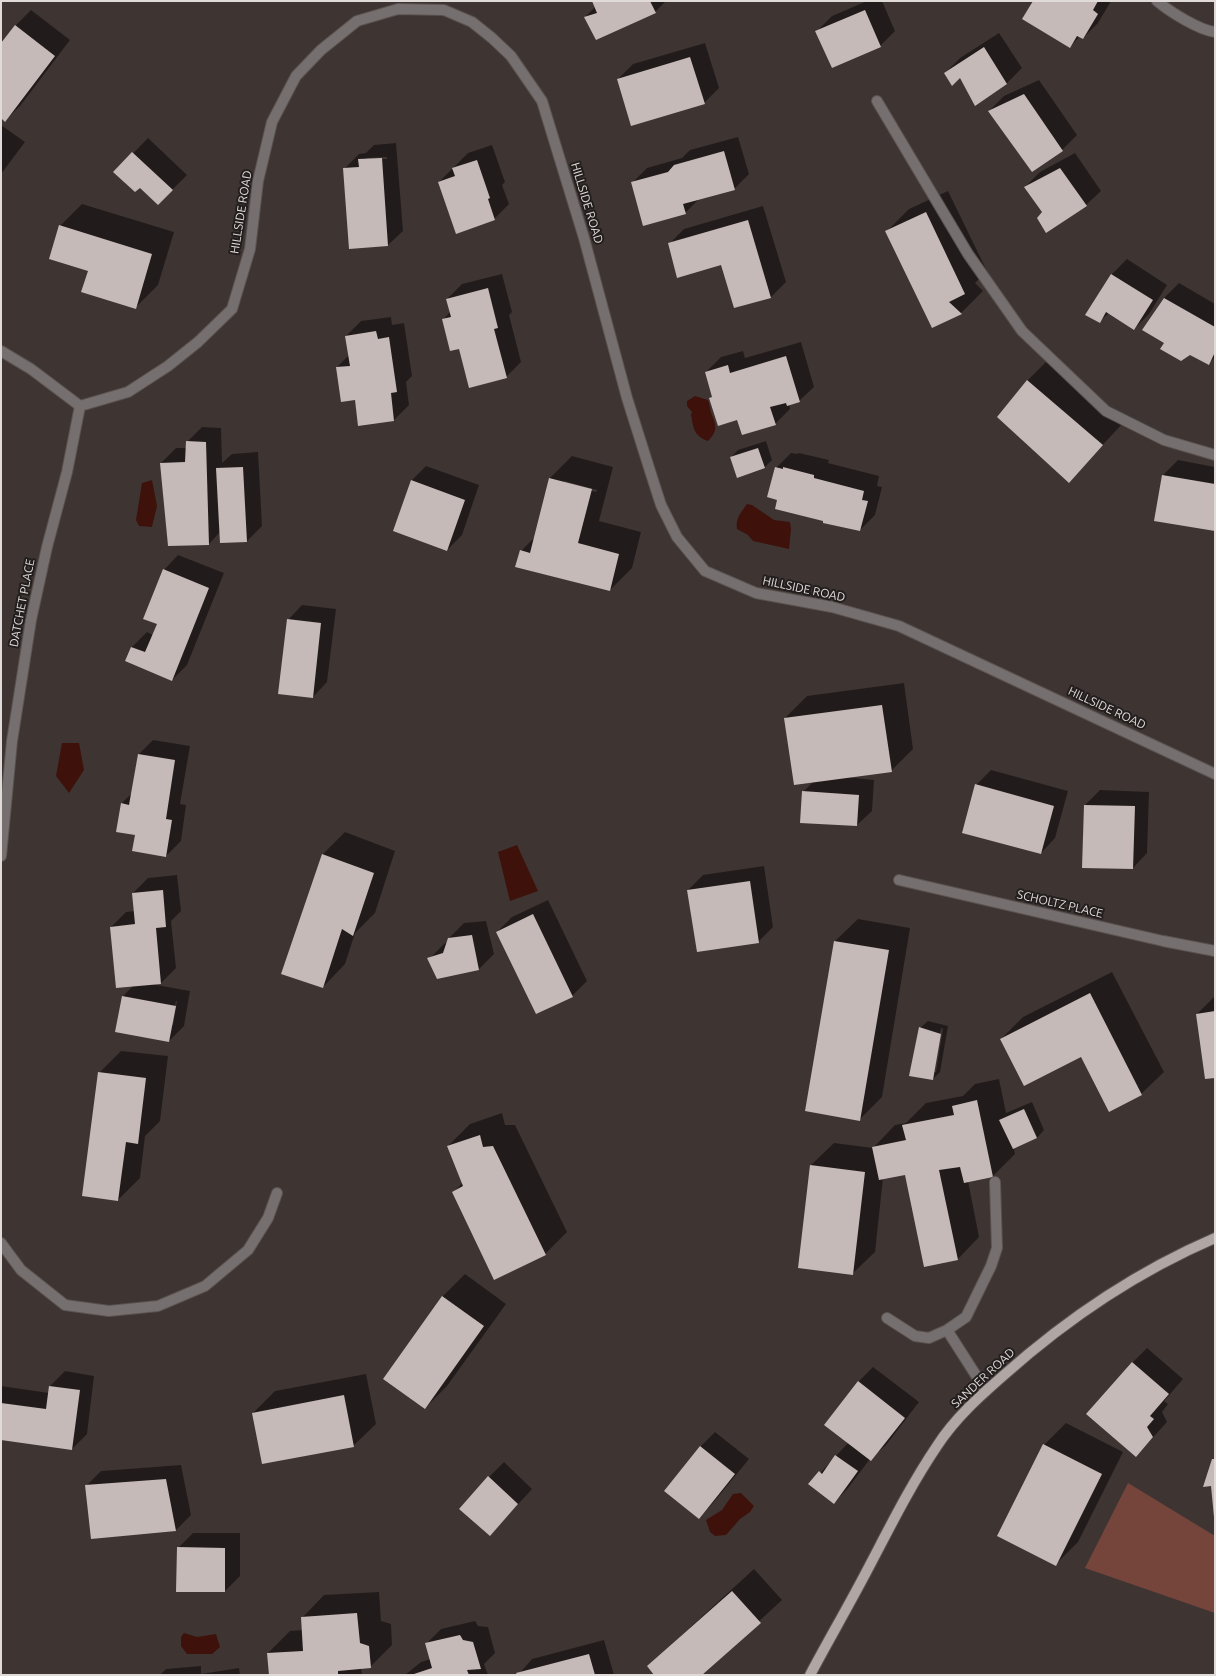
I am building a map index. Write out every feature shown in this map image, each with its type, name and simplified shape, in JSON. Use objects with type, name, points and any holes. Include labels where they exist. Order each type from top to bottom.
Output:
[{"type":"main road","name":"SANDER ROAD","points":[[810,1675],[904,1499],[937,1446],[965,1410],[1071,1319],[1113,1290],[1184,1251],[1215,1238]]},
{"type":"street","points":[[1158,1],[1165,8],[1205,31],[1215,32]]},
{"type":"street","name":"HILLSIDE ROAD","points":[[80,406],[128,392],[168,366],[198,342],[232,309],[250,249],[258,181],[272,122],[296,76],[321,50],[357,21],[398,9],[444,10],[472,22],[492,38],[511,56],[542,101],[584,238],[627,398],[650,474],[661,505],[677,537],[706,571],[756,593],[832,608],[900,626],[1215,774]]},
{"type":"street","points":[[877,101],[968,254],[1022,331],[1106,411],[1164,440],[1215,455]]},
{"type":"street","points":[[1,351],[31,369],[80,406]]},
{"type":"street","name":"DATCHET PLACE","points":[[1,856],[12,741],[31,620],[46,547],[67,472],[80,406]]},
{"type":"street","name":"SCHOLTZ PLACE","points":[[899,880],[1163,941],[1215,951]]},
{"type":"street","points":[[887,1318],[915,1336],[929,1338],[947,1330],[966,1317],[991,1266],[997,1248],[995,1182]]},
{"type":"street","points":[[1,1243],[21,1270],[64,1305],[109,1311],[158,1306],[205,1286],[248,1250],[268,1218],[277,1193]]},
{"type":"street","points":[[947,1330],[986,1391]]},
{"type":"shaded area","points":[[695,396],[708,400],[715,422],[715,432],[708,441],[701,438],[695,431],[691,416],[692,412],[687,406],[687,401]]},
{"type":"shaded area","points":[[152,480],[157,506],[152,527],[139,526],[136,520],[142,483]]},
{"type":"shaded area","points":[[747,504],[752,505],[774,520],[790,522],[791,529],[789,549],[753,541],[748,535],[737,529],[738,519]]},
{"type":"shaded area","points":[[62,743],[79,743],[84,770],[69,793],[56,776]]},
{"type":"shaded area","points":[[517,845],[538,891],[510,901],[498,852]]},
{"type":"shaded area","points":[[1128,1483],[1215,1536],[1215,1613],[1085,1568]]},
{"type":"shaded area","points":[[741,1493],[754,1506],[750,1512],[740,1519],[726,1535],[715,1536],[710,1532],[706,1520],[722,1510],[733,1494]]},
{"type":"shaded area","points":[[184,1633],[197,1637],[216,1634],[220,1647],[212,1654],[187,1654],[181,1646],[181,1637]]},
{"type":"building","points":[[592,1],[650,1],[656,13],[596,40],[584,17],[597,13]]},
{"type":"building","points":[[1033,1],[1098,1],[1093,10],[1098,14],[1083,39],[1077,36],[1070,48],[1022,19]]},
{"type":"building","points":[[865,10],[881,47],[832,68],[815,31]]},
{"type":"building","points":[[15,25],[55,56],[5,122],[1,118],[1,43]]},
{"type":"building","points":[[984,47],[1007,84],[975,106],[960,78],[952,86],[944,73]]},
{"type":"building","points":[[690,57],[705,104],[631,126],[617,79]]},
{"type":"building","points":[[1024,94],[1063,151],[1032,172],[988,111]]},
{"type":"building","points":[[724,151],[735,190],[683,204],[686,214],[643,226],[631,182],[668,172],[674,165]]},
{"type":"building","points":[[132,152],[173,190],[158,205],[140,188],[135,192],[113,172]]},
{"type":"building","points":[[382,158],[388,246],[349,249],[343,168],[359,167],[358,159]]},
{"type":"building","points":[[477,160],[490,198],[488,199],[495,220],[456,234],[438,182],[455,176],[452,168]]},
{"type":"building","points":[[1060,168],[1087,206],[1046,233],[1037,218],[1042,212],[1024,187]]},
{"type":"building","points":[[926,212],[965,294],[949,302],[962,314],[932,328],[885,231]]},
{"type":"building","points":[[748,220],[771,298],[734,308],[721,265],[677,278],[668,243]]},
{"type":"building","points":[[59,225],[152,254],[136,309],[81,292],[88,271],[49,259]]},
{"type":"building","points":[[1111,274],[1153,300],[1134,330],[1106,312],[1100,323],[1085,315]]},
{"type":"building","points":[[488,288],[498,328],[494,329],[507,378],[469,388],[459,349],[450,351],[442,319],[451,317],[446,299]]},
{"type":"building","points":[[1164,298],[1215,327],[1215,352],[1209,365],[1190,355],[1181,361],[1160,349],[1164,343],[1142,330]]},
{"type":"building","points":[[376,331],[378,339],[389,337],[397,392],[391,393],[394,421],[358,426],[355,400],[341,402],[336,367],[350,366],[345,336]]},
{"type":"building","points":[[786,356],[800,402],[787,406],[786,403],[770,407],[776,425],[742,435],[737,420],[718,426],[709,398],[712,397],[705,372],[728,365],[730,373]]},
{"type":"building","points":[[1027,380],[1103,445],[1069,483],[997,417]]},
{"type":"building","points":[[186,441],[206,442],[209,545],[168,546],[160,463],[185,462]]},
{"type":"building","points":[[758,448],[765,468],[737,478],[730,457]]},
{"type":"building","points":[[243,467],[247,542],[220,543],[216,468]]},
{"type":"building","points":[[775,467],[783,469],[783,467],[814,475],[814,478],[864,491],[862,500],[868,501],[860,531],[823,523],[823,521],[775,509],[777,500],[767,497]]},
{"type":"building","points":[[1162,475],[1215,484],[1215,531],[1154,521]]},
{"type":"building","points":[[549,478],[592,489],[578,543],[619,554],[610,591],[515,567],[520,550],[530,553]]},
{"type":"building","points":[[411,480],[465,500],[447,551],[393,531]]},
{"type":"building","points":[[163,569],[209,588],[172,681],[125,661],[131,647],[145,652],[157,624],[143,619]]},
{"type":"building","points":[[287,619],[321,623],[313,698],[278,694]]},
{"type":"building","points":[[882,705],[892,772],[794,785],[784,718]]},
{"type":"building","points":[[138,754],[175,760],[166,819],[172,820],[166,857],[132,851],[135,835],[116,832],[121,803],[129,805]]},
{"type":"building","points":[[975,784],[1054,806],[1041,854],[962,833]]},
{"type":"building","points":[[802,791],[859,795],[857,826],[800,823]]},
{"type":"building","points":[[1084,805],[1135,806],[1133,869],[1082,868]]},
{"type":"building","points":[[322,854],[374,873],[353,936],[342,929],[323,988],[281,974]]},
{"type":"building","points":[[750,881],[759,943],[697,952],[687,890]]},
{"type":"building","points":[[163,890],[166,927],[156,928],[161,984],[116,988],[110,927],[135,924],[132,893]]},
{"type":"building","points":[[533,914],[573,997],[536,1014],[496,932]]},
{"type":"building","points":[[472,935],[479,970],[437,979],[427,958],[443,953],[448,938]]},
{"type":"building","points":[[834,941],[889,950],[860,1121],[805,1111]]},
{"type":"building","points":[[1090,993],[1142,1095],[1109,1112],[1081,1057],[1024,1086],[1000,1039]]},
{"type":"building","points":[[122,996],[176,1006],[169,1042],[115,1032]]},
{"type":"building","points":[[1215,1011],[1215,1078],[1205,1079],[1196,1014]]},
{"type":"building","points":[[919,1027],[941,1034],[933,1080],[909,1076]]},
{"type":"building","points":[[98,1072],[146,1078],[138,1144],[126,1142],[118,1201],[82,1196]]},
{"type":"building","points":[[977,1100],[993,1177],[964,1183],[960,1167],[939,1170],[958,1260],[924,1267],[905,1175],[879,1180],[872,1147],[906,1140],[902,1125],[954,1115],[952,1106]]},
{"type":"building","points":[[1024,1109],[1037,1138],[1013,1149],[999,1120]]},
{"type":"building","points":[[480,1135],[483,1147],[493,1146],[546,1255],[494,1280],[452,1192],[463,1186],[447,1146]]},
{"type":"building","points":[[810,1165],[865,1172],[853,1275],[798,1268]]},
{"type":"building","points":[[442,1296],[484,1326],[425,1409],[383,1379]]},
{"type":"building","points":[[1132,1362],[1169,1394],[1150,1416],[1154,1419],[1147,1427],[1153,1437],[1136,1457],[1086,1414]]},
{"type":"building","points":[[858,1381],[905,1418],[871,1461],[824,1425]]},
{"type":"building","points":[[49,1386],[80,1390],[72,1450],[1,1440],[1,1403],[46,1409]]},
{"type":"building","points":[[344,1395],[354,1447],[262,1464],[252,1413]]},
{"type":"building","points":[[1043,1444],[1102,1474],[1056,1566],[997,1536]]},
{"type":"building","points":[[700,1446],[735,1474],[699,1519],[664,1491]]},
{"type":"building","points":[[835,1455],[858,1471],[834,1504],[808,1484],[819,1471],[822,1474]]},
{"type":"building","points":[[1212,1459],[1215,1459],[1215,1517],[1211,1486],[1203,1487]]},
{"type":"building","points":[[488,1476],[518,1504],[490,1536],[459,1509]]},
{"type":"building","points":[[166,1479],[176,1531],[91,1539],[85,1485]]},
{"type":"building","points":[[177,1547],[225,1548],[225,1592],[176,1592]]},
{"type":"building","points":[[732,1591],[761,1623],[702,1675],[654,1675],[647,1666]]},
{"type":"building","points":[[357,1613],[360,1643],[369,1646],[371,1668],[338,1671],[338,1675],[269,1675],[267,1653],[303,1651],[301,1617]]},
{"type":"building","points":[[460,1635],[463,1640],[473,1642],[481,1669],[467,1670],[469,1675],[411,1675],[432,1668],[425,1643]]},
{"type":"building","points":[[589,1654],[595,1675],[517,1675],[516,1673]]}]
